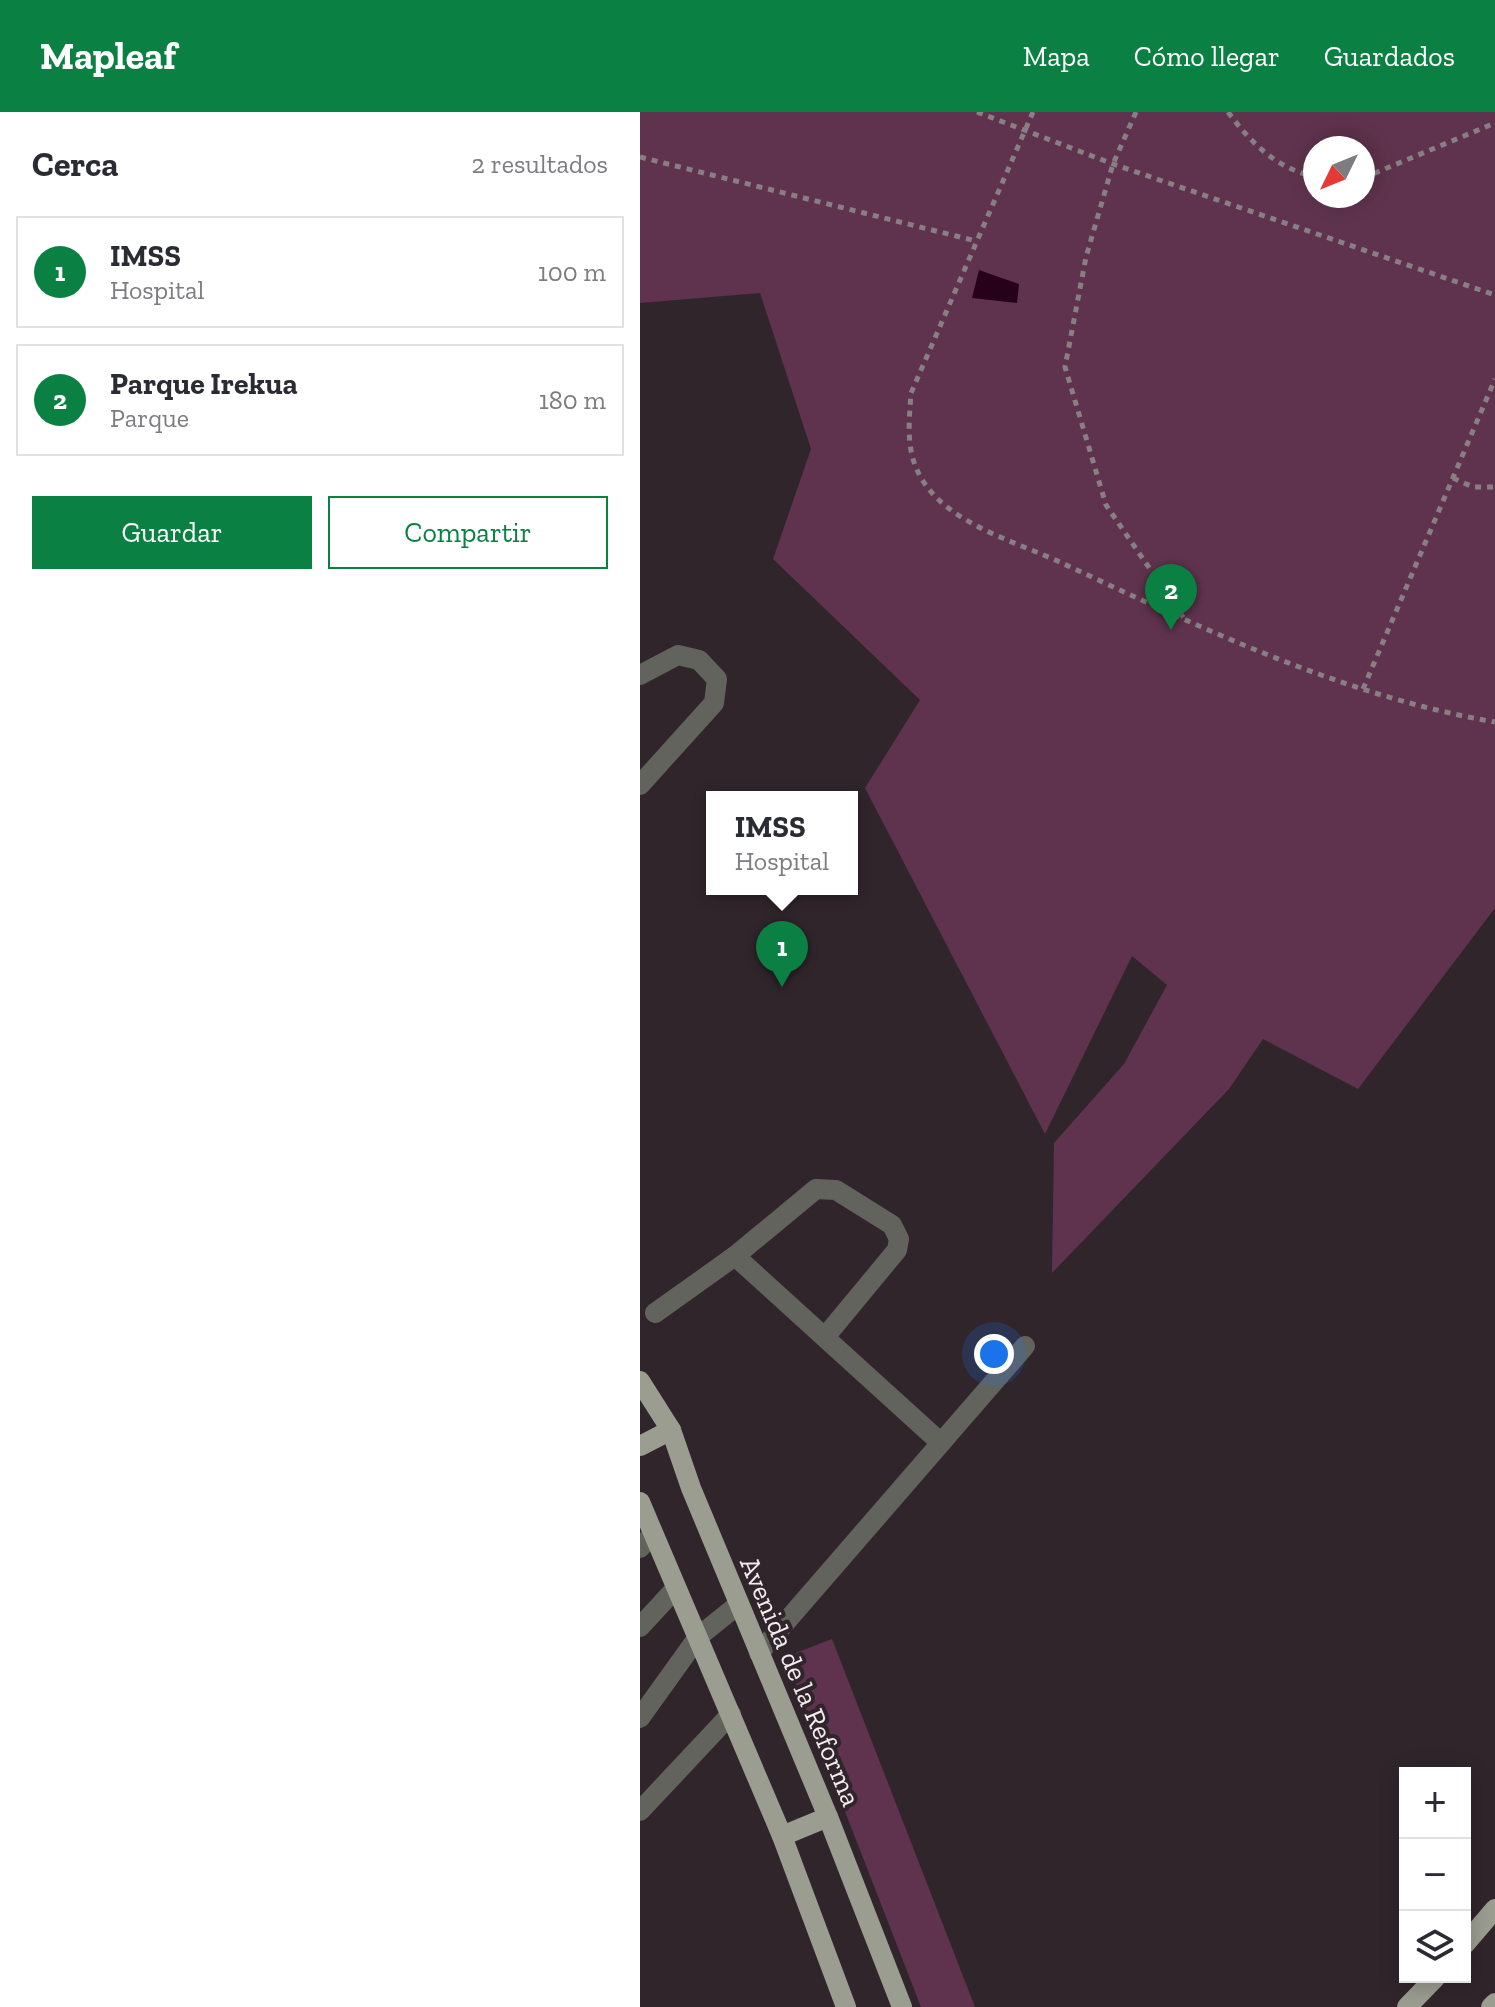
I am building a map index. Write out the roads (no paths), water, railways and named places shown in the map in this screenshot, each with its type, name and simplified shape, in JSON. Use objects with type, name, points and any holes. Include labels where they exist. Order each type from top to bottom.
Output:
[{"type":"main road","name":"Avenida de la Reforma","points":[[640,1381],[671,1430],[902,2007]]},
{"type":"main road","points":[[640,1446],[671,1430]]},
{"type":"main road","points":[[640,1502],[646,1541],[676,1588],[698,1637],[782,1836],[846,2007]]},
{"type":"main road","points":[[782,1836],[828,1817]]},
{"type":"main road","points":[[1471,1937],[1495,1909]]},
{"type":"main road","points":[[1407,2007],[1430,1983]]},
{"type":"street","points":[[640,675],[678,655],[699,660],[717,679],[714,703],[640,785]]},
{"type":"street","points":[[655,1313],[735,1256],[816,1189],[836,1190],[892,1225],[899,1239],[897,1250],[825,1337]]},
{"type":"street","points":[[735,1256],[941,1443]]},
{"type":"street","points":[[759,1653],[1025,1346]]},
{"type":"street","points":[[640,1627],[676,1588]]},
{"type":"street","points":[[640,1718],[698,1637],[739,1604]]},
{"type":"street","points":[[640,1811],[731,1714]]},
{"type":"place","name":"Parque Irekua","points":[[1171,630]]},
{"type":"place","name":"IMSS","points":[[782,987]]}]
